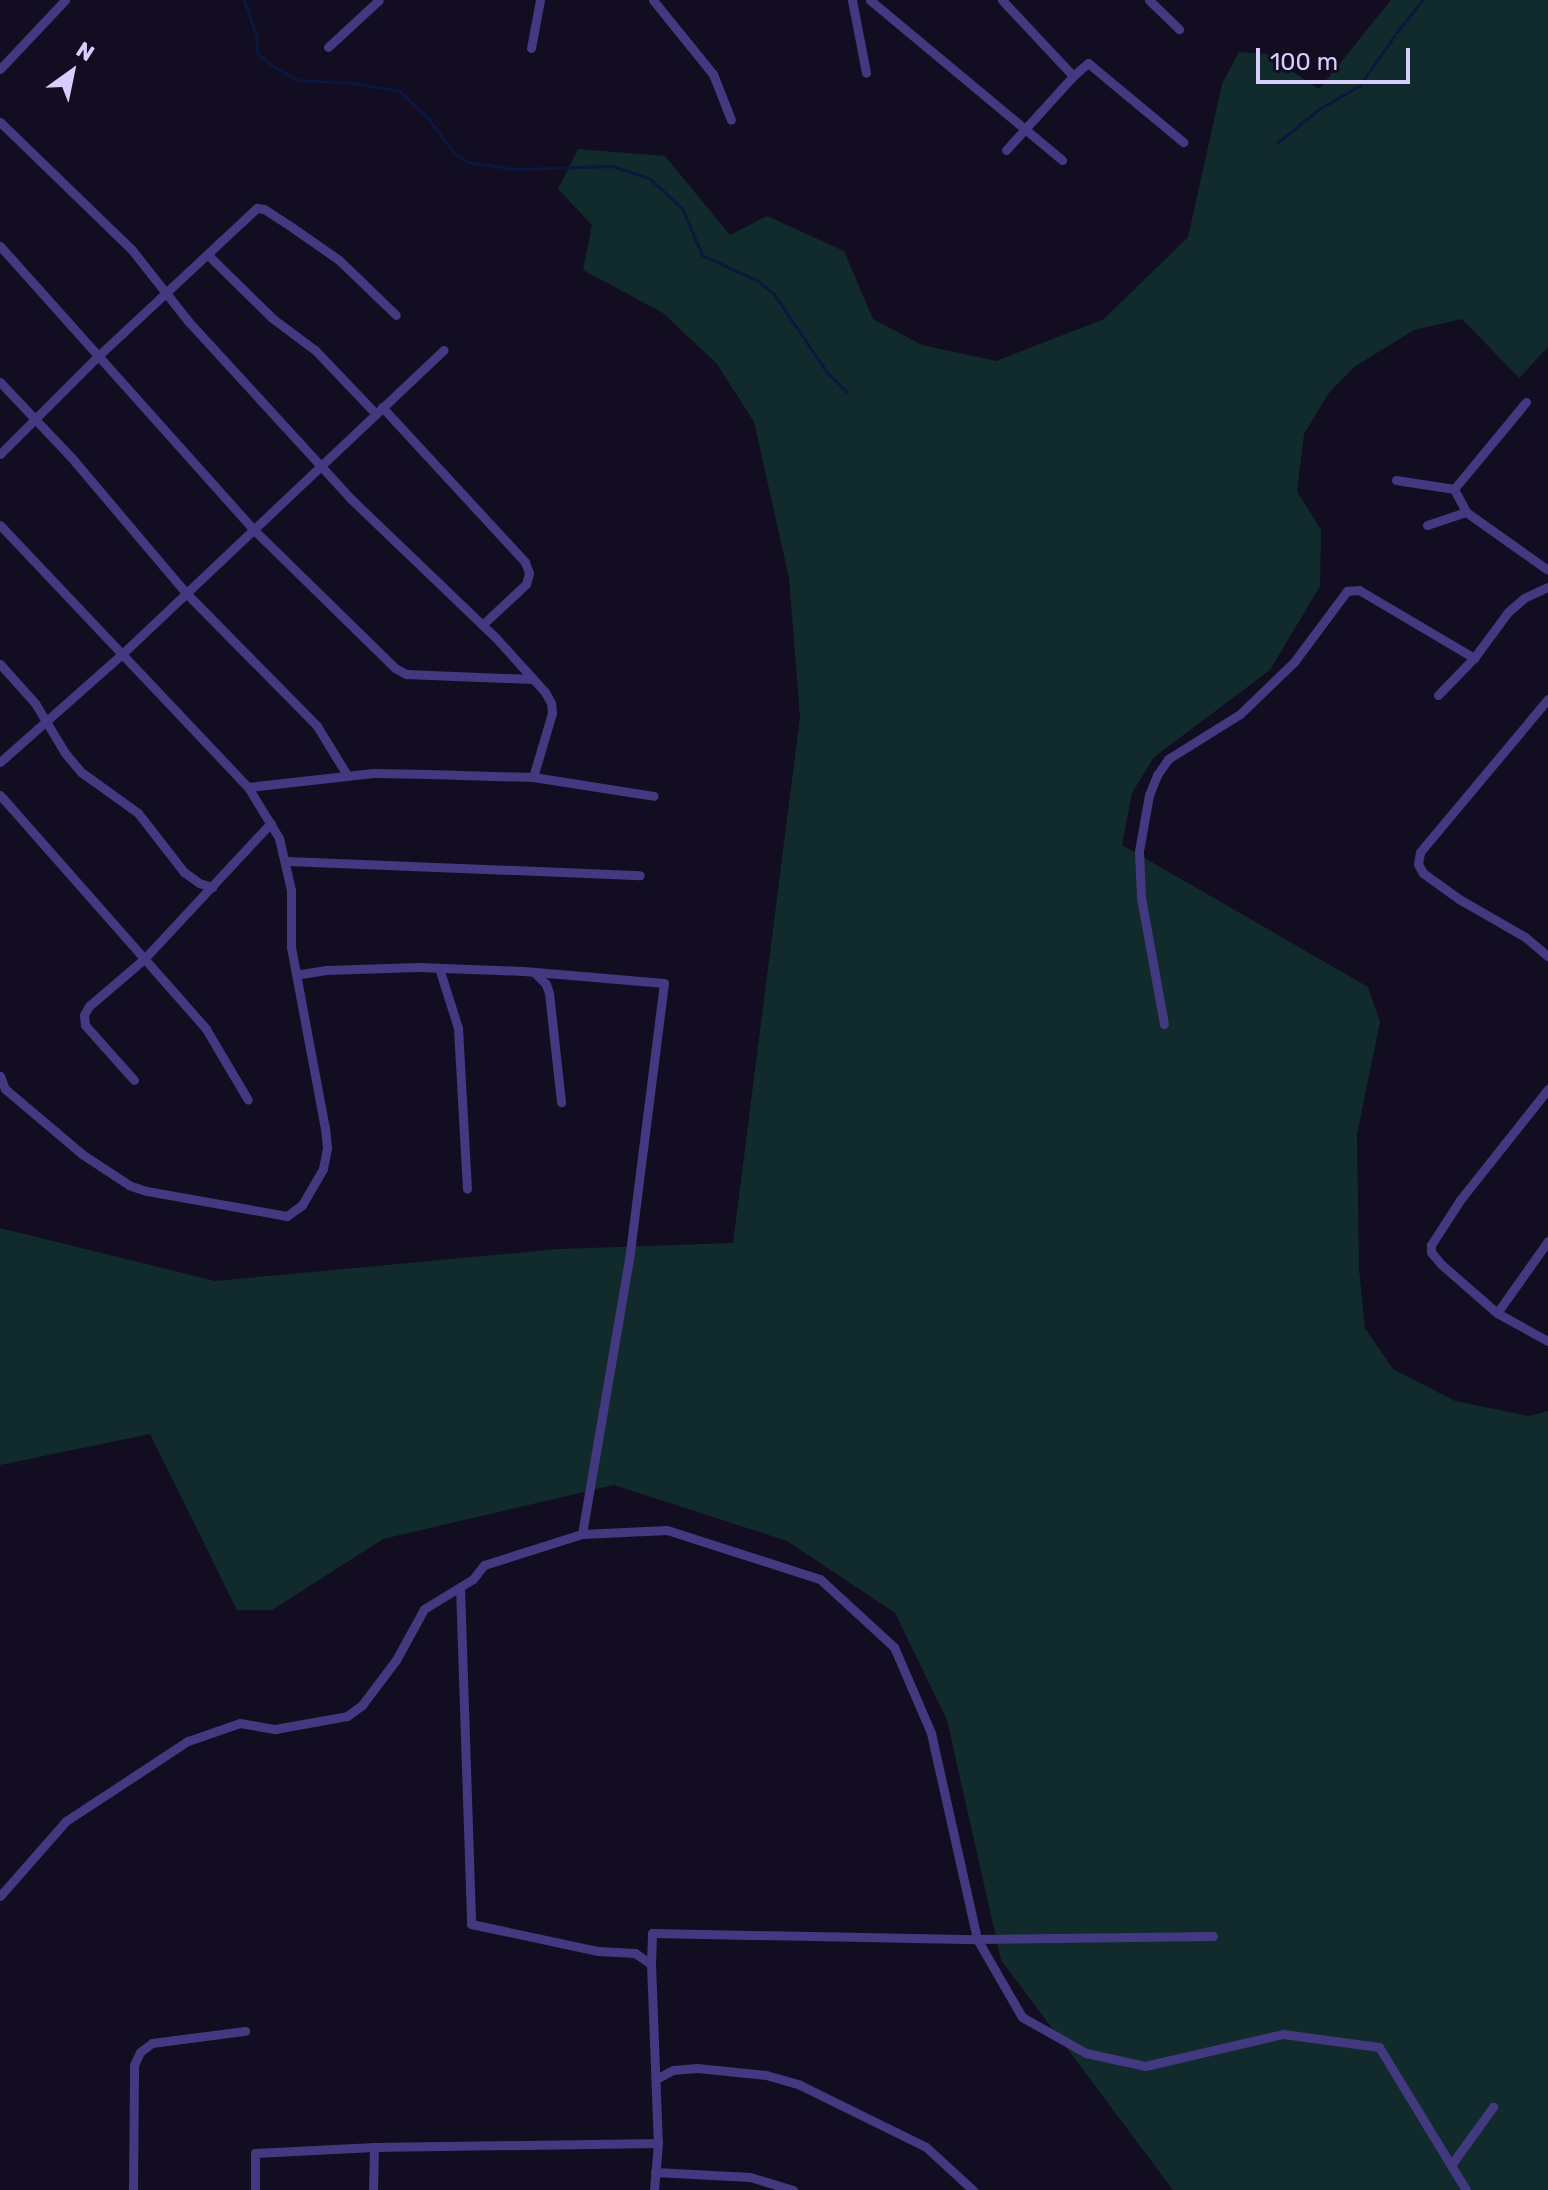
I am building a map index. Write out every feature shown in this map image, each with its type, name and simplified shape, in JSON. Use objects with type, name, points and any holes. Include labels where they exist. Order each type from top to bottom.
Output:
[{"type":"street","points":[[0,69],[65,0]]},
{"type":"street","points":[[328,47],[379,0]]},
{"type":"street","points":[[531,48],[540,0]]},
{"type":"street","points":[[653,0],[713,74],[731,120]]},
{"type":"street","points":[[852,0],[866,73]]},
{"type":"street","points":[[870,0],[1062,160]]},
{"type":"street","points":[[1002,0],[1073,76]]},
{"type":"street","points":[[1149,0],[1179,29]]},
{"type":"street","points":[[1006,150],[1088,63],[1183,142]]},
{"type":"street","points":[[2,127],[124,241],[165,294],[320,466],[533,679],[551,703],[552,713],[533,777]]},
{"type":"street","points":[[0,454],[97,357],[208,255],[243,217],[257,208],[264,209],[339,260],[396,315]]},
{"type":"street","points":[[0,246],[254,530],[395,668],[406,674],[533,679]]},
{"type":"street","points":[[208,255],[272,318],[315,350],[379,411],[525,562],[529,573],[526,584],[482,625]]},
{"type":"street","points":[[0,762],[121,655],[444,350]]},
{"type":"street","points":[[0,382],[36,418],[186,593],[317,726],[347,775]]},
{"type":"street","points":[[1454,489],[1526,402]]},
{"type":"street","points":[[1396,480],[1454,489]]},
{"type":"street","points":[[1454,489],[1466,512],[1548,570]]},
{"type":"street","points":[[1427,525],[1466,512]]},
{"type":"street","points":[[0,525],[248,787],[271,823],[287,861],[291,890],[291,947],[327,1148],[323,1169],[296,1212],[287,1216],[129,1185],[40,1120],[5,1089],[0,1076]]},
{"type":"street","points":[[1438,695],[1474,658],[1508,612],[1524,598],[1548,587]]},
{"type":"street","points":[[1164,1024],[1141,897],[1139,851],[1149,795],[1168,759],[1240,714],[1294,662],[1347,591],[1359,590],[1474,658]]},
{"type":"street","points":[[0,664],[46,720],[65,753],[81,772],[138,813],[184,872],[199,883],[212,887]]},
{"type":"street","points":[[1548,699],[1420,852],[1418,864],[1423,873],[1459,899],[1525,937],[1548,956]]},
{"type":"street","points":[[248,787],[347,775],[533,777],[654,796]]},
{"type":"street","points":[[0,795],[206,1029],[248,1100]]},
{"type":"street","points":[[134,1080],[85,1025],[84,1015],[89,1006],[144,959],[271,823]]},
{"type":"street","points":[[287,861],[640,875]]},
{"type":"street","points":[[296,975],[326,970],[439,968],[524,971],[664,983],[630,1252],[582,1534]]},
{"type":"street","points":[[439,968],[458,1028],[467,1189]]},
{"type":"street","points":[[536,974],[546,984],[549,993],[561,1102]]},
{"type":"street","points":[[1548,1089],[1460,1200],[1431,1245],[1431,1252],[1442,1265],[1497,1313],[1548,1341]]},
{"type":"street","points":[[1497,1313],[1548,1241]]},
{"type":"street","points":[[0,1896],[66,1821],[188,1741],[240,1723],[275,1729],[347,1716],[362,1705],[396,1660],[424,1609],[473,1579],[484,1565],[582,1534],[667,1530],[820,1579],[894,1647],[931,1733],[977,1939],[1022,2017],[1086,2053],[1145,2066],[1283,2034],[1379,2047],[1466,2190]]},
{"type":"street","points":[[460,1587],[471,1924],[598,1951],[635,1953],[651,1964]]},
{"type":"street","points":[[654,2190],[658,2143],[652,1933],[977,1939],[1213,1936]]},
{"type":"street","points":[[133,2190],[133,2080],[140,2052],[152,2043],[245,2031]]},
{"type":"street","points":[[656,2079],[673,2070],[697,2068],[766,2075],[800,2085],[926,2147],[973,2190]]},
{"type":"street","points":[[1451,2165],[1493,2107]]},
{"type":"street","points":[[255,2190],[255,2153],[374,2147],[658,2143]]},
{"type":"street","points":[[373,2190],[374,2147]]},
{"type":"street","points":[[655,2172],[750,2177],[793,2190]]},
{"type":"green space","points":[[1391,0],[1548,0],[1548,347],[1519,378],[1462,319],[1414,330],[1354,367],[1328,394],[1304,434],[1297,491],[1321,530],[1320,586],[1270,670],[1154,757],[1132,793],[1122,845],[1368,987],[1380,1022],[1357,1134],[1359,1269],[1365,1328],[1393,1369],[1455,1401],[1529,1416],[1548,1411],[1548,2190],[1173,2190],[1001,1960],[947,1720],[895,1613],[787,1541],[614,1485],[383,1539],[272,1610],[237,1610],[150,1434],[0,1465],[0,1228],[215,1281],[559,1249],[733,1243],[800,717],[789,578],[754,422],[717,364],[663,313],[583,270],[592,225],[558,189],[578,149],[665,156],[730,235],[767,216],[844,251],[873,319],[922,345],[996,361],[1104,319],[1188,237],[1222,84],[1239,52],[1266,54],[1319,89]]},
{"type":"waterway","points":[[244,0],[256,34],[257,53],[274,67],[298,80],[353,83],[399,91],[428,118],[454,153],[468,162],[514,169],[612,166],[649,178],[682,208],[702,255],[758,281],[774,294],[828,374],[847,392]]},
{"type":"waterway","points":[[1396,33],[1422,0]]},
{"type":"waterway","points":[[1277,143],[1319,109],[1359,86],[1394,36]]}]
